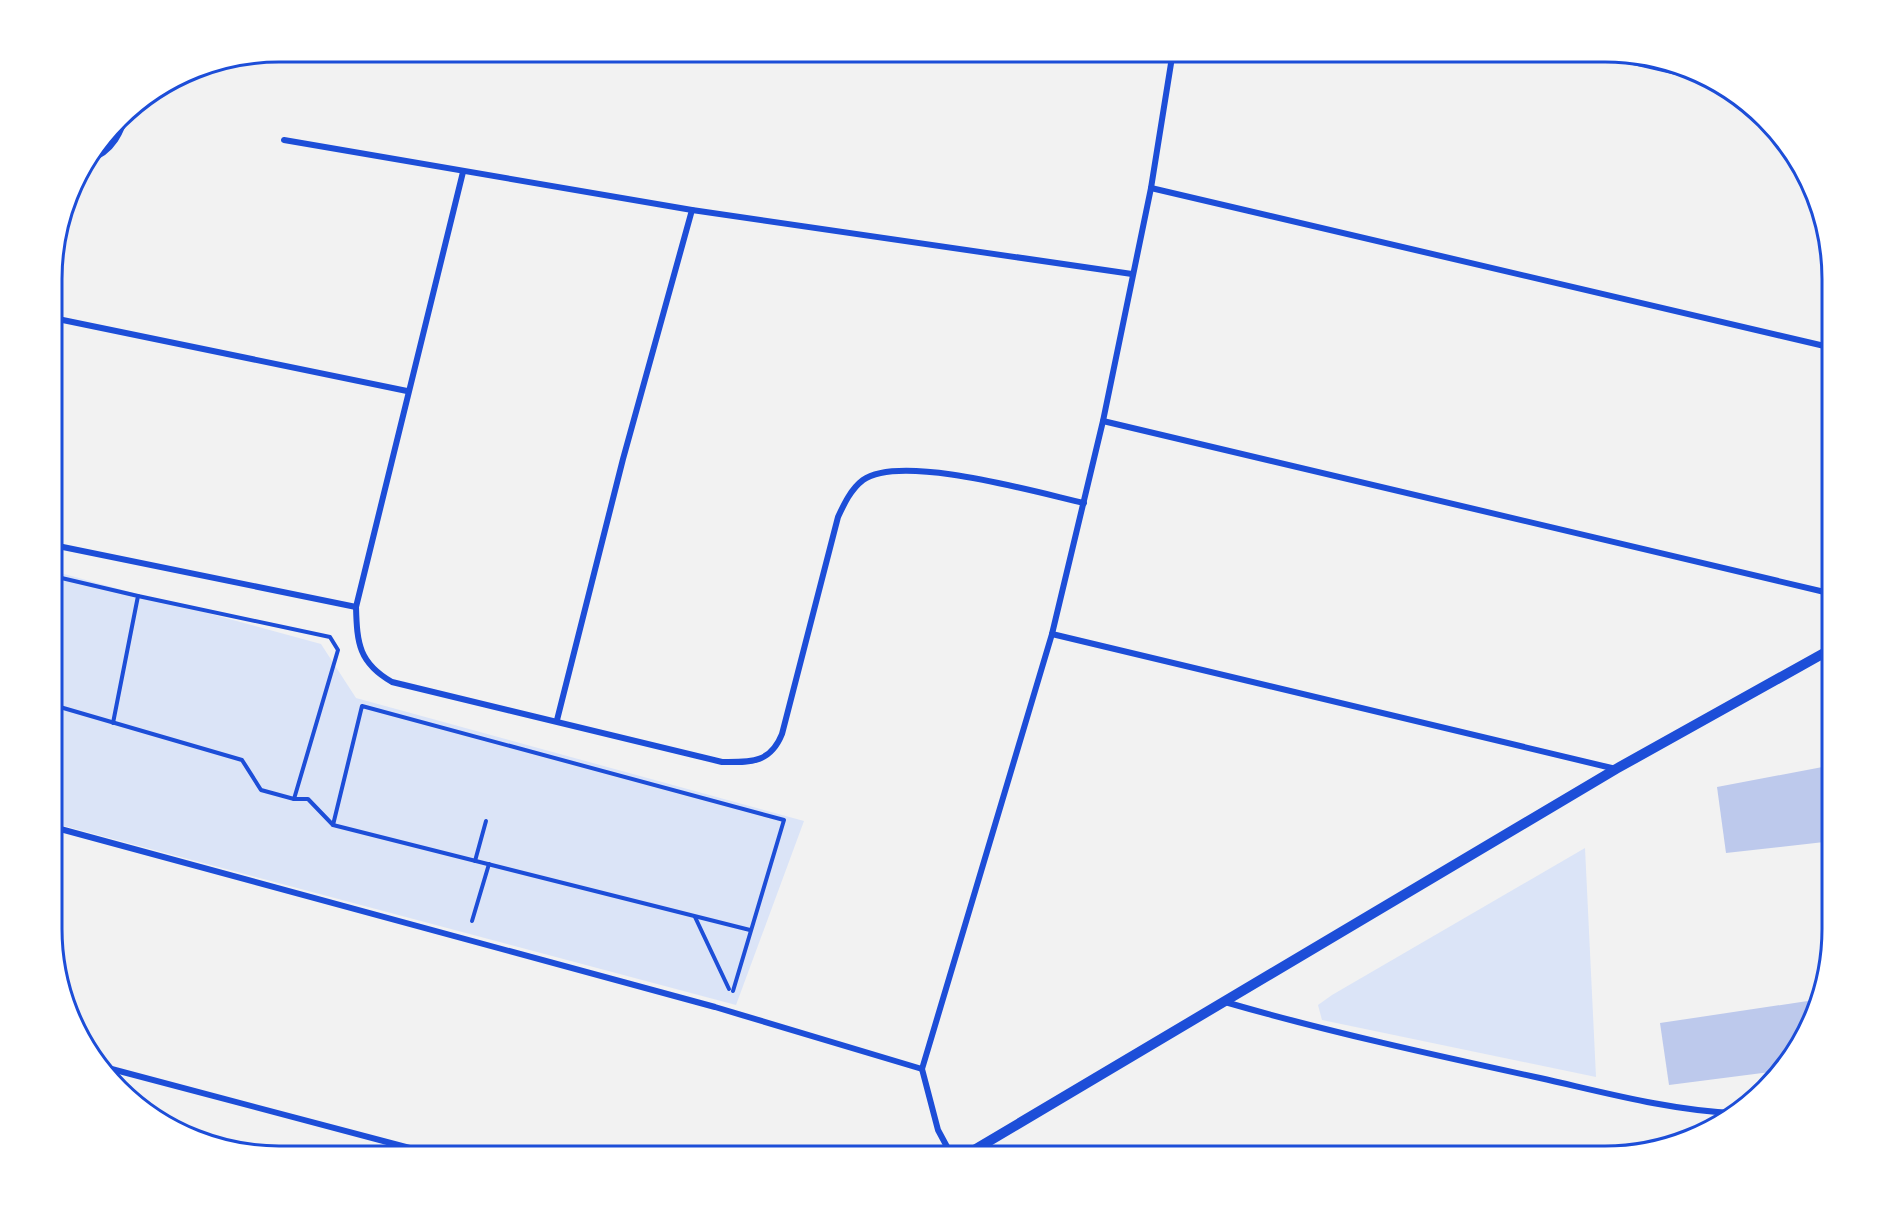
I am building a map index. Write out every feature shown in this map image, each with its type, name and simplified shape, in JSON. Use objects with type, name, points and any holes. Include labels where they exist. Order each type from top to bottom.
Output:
[{"type":"street","points":[[947,1146],[938,1130],[922,1069],[1052,634],[1103,421],[1151,188],[1171,62]]},
{"type":"street","points":[[98,157],[116,141],[120,130]]},
{"type":"street","points":[[284,140],[692,210],[1132,274]]},
{"type":"street","points":[[463,172],[407,391],[356,608],[356,634],[364,659],[376,672],[392,682],[557,720],[722,762],[757,760],[770,754],[779,741],[838,517],[848,496],[864,479],[883,472],[910,471],[941,474],[1084,503]]},
{"type":"street","points":[[1151,188],[1822,345]]},
{"type":"street","points":[[557,720],[623,459],[692,210]]},
{"type":"street","points":[[62,320],[407,391]]},
{"type":"street","points":[[1103,421],[1822,591]]},
{"type":"street","points":[[62,547],[356,608]]},
{"type":"street","points":[[1052,634],[1616,769]]},
{"type":"street","points":[[981,1146],[1616,769],[1822,654]]},
{"type":"street","points":[[62,829],[557,963],[922,1069]]},
{"type":"street","points":[[1225,1002],[1381,1044],[1622,1096],[1720,1112]]},
{"type":"street","points":[[113,1069],[402,1146]]},
{"type":"path","points":[[62,578],[330,637],[338,650],[294,799]]},
{"type":"path","points":[[113,723],[138,596]]},
{"type":"path","points":[[62,708],[243,760],[261,790],[294,799],[308,799],[333,825],[750,930],[784,820],[362,706],[333,825]]},
{"type":"path","points":[[475,861],[486,821]]},
{"type":"path","points":[[471,925],[489,864]]},
{"type":"path","points":[[695,916],[732,996]]},
{"type":"shaded area","points":[[62,573],[321,644],[356,698],[804,821],[736,1005],[62,825]]},
{"type":"shaded area","points":[[1585,848],[1596,1077],[1322,1020],[1318,1005],[1332,995]]},
{"type":"building","points":[[1822,767],[1822,842],[1726,853],[1717,787]]},
{"type":"building","points":[[1810,1001],[1800,1025],[1769,1072],[1669,1085],[1660,1023]]}]
